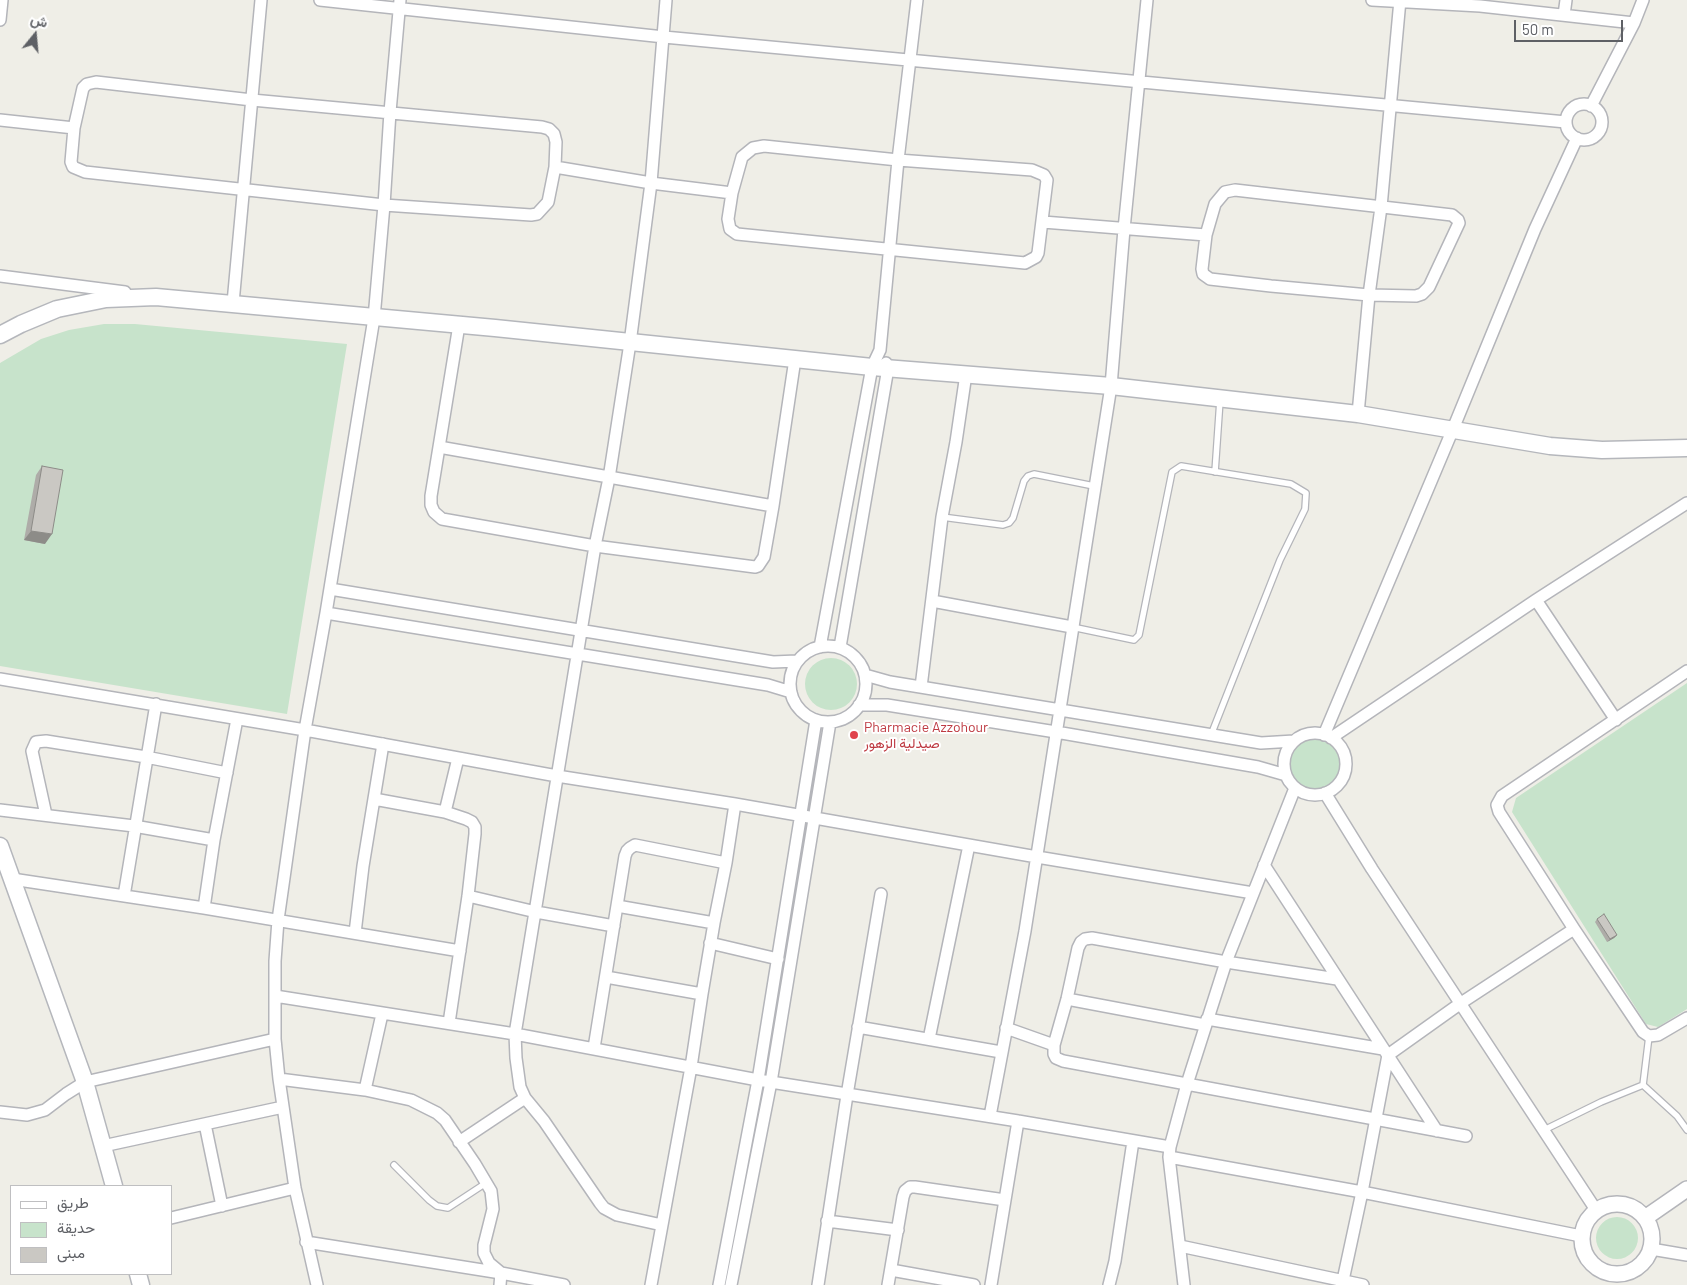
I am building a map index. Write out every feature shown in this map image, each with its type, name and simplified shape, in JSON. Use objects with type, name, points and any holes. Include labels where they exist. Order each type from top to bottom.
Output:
[{"type":"main road","points":[[0,335],[20,324],[57,309],[106,300],[156,297],[880,367],[1111,386],[1358,414],[1526,443],[1602,450],[1687,448]]},
{"type":"main road","points":[[0,846],[85,1082],[114,1185]]},
{"type":"street","points":[[0,20],[2,0]]},
{"type":"street","points":[[233,304],[261,0]]},
{"type":"street","points":[[320,0],[400,4],[664,37],[1566,122]]},
{"type":"street","points":[[662,1225],[617,1216],[604,1208],[544,1120],[525,1098],[520,1087],[515,1034],[630,343],[651,183],[666,0]]},
{"type":"street","points":[[840,647],[880,367],[898,160],[917,0]]},
{"type":"street","points":[[990,1116],[1025,931],[1111,386],[1124,229],[1147,0]]},
{"type":"street","points":[[1372,0],[1480,3],[1564,15],[1634,22]]},
{"type":"street","points":[[1564,15],[1566,0]]},
{"type":"street","points":[[1591,106],[1644,0]]},
{"type":"street","points":[[1358,414],[1369,295],[1381,207],[1400,1]]},
{"type":"street","points":[[317,1285],[295,1188],[279,1079],[275,1039],[278,920],[305,730],[374,318],[400,4]]},
{"type":"street","points":[[96,82],[252,100],[542,126],[554,134],[556,142],[555,167],[548,202],[537,214],[531,215],[384,204],[85,172],[73,167],[71,162],[74,128],[83,88],[87,84],[96,82]]},
{"type":"street","points":[[1586,104],[1591,106],[1597,110],[1600,116],[1602,122],[1600,129],[1596,135],[1590,138],[1577,138],[1567,128],[1567,116],[1574,107],[1586,104]]},
{"type":"street","points":[[0,120],[74,128]]},
{"type":"street","points":[[1327,736],[1535,229],[1577,138]]},
{"type":"street","points":[[764,146],[1040,172],[1046,180],[1043,222],[1038,253],[1036,257],[1025,263],[737,234],[730,229],[728,219],[732,193],[742,157],[753,148],[764,146]]},
{"type":"street","points":[[555,167],[651,183],[732,193]]},
{"type":"street","points":[[1235,190],[1452,215],[1458,220],[1459,224],[1426,291],[1416,296],[1369,295],[1210,279],[1203,274],[1202,268],[1206,235],[1215,204],[1225,192],[1235,190]]},
{"type":"street","points":[[1043,222],[1206,235]]},
{"type":"street","points":[[0,276],[156,297]]},
{"type":"street","points":[[459,325],[431,496],[431,505],[434,512],[442,519],[595,546],[758,566],[764,557],[795,359]]},
{"type":"street","points":[[820,646],[880,367]]},
{"type":"street","points":[[921,687],[942,517],[966,374]]},
{"type":"street","points":[[439,447],[773,506]]},
{"type":"street","points":[[1327,736],[1687,503]]},
{"type":"street","points":[[330,589],[773,662],[797,661]]},
{"type":"street","points":[[1536,600],[1616,720]]},
{"type":"street","points":[[932,602],[1072,627]]},
{"type":"street","points":[[326,613],[768,685],[791,692]]},
{"type":"street","points":[[820,646],[840,647],[860,663],[865,675],[866,686],[864,696],[851,714],[841,720],[830,722],[816,720],[805,714],[796,704],[791,692],[792,671],[797,661],[820,646]]},
{"type":"street","points":[[1687,671],[1502,796],[1497,806],[1574,929],[1643,1032],[1649,1036],[1658,1035],[1687,1018]]},
{"type":"street","points":[[865,675],[890,682],[1262,743],[1294,741]]},
{"type":"street","points":[[0,679],[156,704],[557,776],[735,804],[1253,893]]},
{"type":"street","points":[[124,896],[134,826],[156,704]]},
{"type":"street","points":[[859,705],[887,705],[1056,732],[1258,767],[1286,775]]},
{"type":"street","points":[[204,908],[214,840],[237,719]]},
{"type":"street","points":[[731,1285],[771,1082],[807,817],[816,720]]},
{"type":"street","points":[[719,1285],[758,1080],[778,958],[807,817],[830,722]]},
{"type":"street","points":[[1313,733],[1327,736],[1338,744],[1343,753],[1346,763],[1344,772],[1340,781],[1324,793],[1314,795],[1304,793],[1295,788],[1286,775],[1284,757],[1294,741],[1303,735],[1313,733]]},
{"type":"street","points":[[46,815],[32,751],[36,742],[46,741],[146,757],[227,773]]},
{"type":"street","points":[[355,933],[383,744]]},
{"type":"street","points":[[445,812],[458,758]]},
{"type":"street","points":[[1184,1285],[1170,1152],[1187,1084],[1226,962],[1295,788]]},
{"type":"street","points":[[1324,793],[1596,1210]]},
{"type":"street","points":[[374,799],[445,812],[466,818],[475,827],[468,896],[449,1024]]},
{"type":"street","points":[[651,1285],[691,1067],[710,943],[726,863],[735,804]]},
{"type":"street","points":[[0,810],[134,826],[214,840]]},
{"type":"street","points":[[594,1048],[625,856],[630,848],[636,845],[726,863]]},
{"type":"street","points":[[929,1039],[969,845]]},
{"type":"street","points":[[1264,865],[1437,1131]]},
{"type":"street","points":[[12,879],[204,908],[460,951]]},
{"type":"street","points":[[818,1285],[847,1094],[881,894]]},
{"type":"street","points":[[468,896],[536,912],[614,926]]},
{"type":"street","points":[[617,906],[714,923]]},
{"type":"street","points":[[1067,999],[1386,1052],[1574,929]]},
{"type":"street","points":[[1337,979],[1226,962],[1092,938],[1085,939],[1078,948],[1067,999],[1054,1045],[1054,1054],[1056,1058],[1063,1061],[1466,1136]]},
{"type":"street","points":[[710,943],[778,958]]},
{"type":"street","points":[[606,977],[702,994]]},
{"type":"street","points":[[275,996],[515,1034],[758,1080],[990,1116],[1132,1141],[1170,1152],[1581,1236]]},
{"type":"street","points":[[365,1090],[382,1014]]},
{"type":"street","points":[[858,1027],[1001,1052]]},
{"type":"street","points":[[1006,1028],[1054,1045]]},
{"type":"street","points":[[0,1112],[27,1115],[45,1110],[85,1082],[275,1039]]},
{"type":"street","points":[[1342,1283],[1362,1192],[1386,1052]]},
{"type":"street","points":[[279,1079],[365,1090],[411,1100],[428,1107],[445,1120],[490,1192],[493,1209],[484,1252],[488,1263],[500,1279]]},
{"type":"street","points":[[459,1142],[525,1098]]},
{"type":"street","points":[[103,1146],[282,1106]]},
{"type":"street","points":[[991,1285],[1018,1121]]},
{"type":"street","points":[[205,1124],[222,1206]]},
{"type":"street","points":[[1109,1285],[1115,1261],[1132,1141]]},
{"type":"street","points":[[888,1285],[903,1197],[910,1187],[915,1186],[1005,1200]]},
{"type":"street","points":[[172,1218],[295,1188]]},
{"type":"street","points":[[1645,1218],[1687,1189]]},
{"type":"street","points":[[1617,1204],[1628,1205],[1638,1210],[1645,1218],[1650,1227],[1652,1238],[1651,1248],[1644,1262],[1628,1278],[1624,1274],[1606,1279],[1587,1259],[1582,1248],[1581,1236],[1586,1221],[1596,1210],[1606,1205],[1617,1204]]},
{"type":"street","points":[[827,1221],[898,1230]]},
{"type":"street","points":[[306,1242],[500,1279],[564,1285]]},
{"type":"street","points":[[1180,1246],[1342,1283],[1363,1285]]},
{"type":"street","points":[[1651,1248],[1687,1255]]},
{"type":"street","points":[[891,1270],[974,1285]]},
{"type":"lane","points":[[1214,472],[1220,398]]},
{"type":"lane","points":[[1072,627],[1134,640],[1139,635],[1172,472],[1181,466],[1291,484],[1306,493],[1305,508],[1280,560],[1211,735]]},
{"type":"lane","points":[[942,517],[1003,525],[1013,518],[1024,481],[1028,476],[1034,474],[1094,486]]},
{"type":"lane","points":[[1643,1085],[1649,1036]]},
{"type":"lane","points":[[1544,1130],[1601,1102],[1643,1085]]},
{"type":"lane","points":[[1643,1085],[1677,1116],[1687,1130]]},
{"type":"lane","points":[[394,1165],[437,1206],[448,1208],[486,1183]]},
{"type":"green space","points":[[104,324],[135,324],[347,344],[287,714],[0,666],[0,363],[41,339],[69,330]]},
{"type":"green space","points":[[826,658],[836,658],[850,665],[857,679],[857,689],[850,703],[836,710],[826,710],[816,706],[809,699],[805,689],[805,679],[809,669],[816,662]]},
{"type":"green space","points":[[1687,683],[1687,1009],[1658,1027],[1646,1024],[1512,812],[1516,798]]},
{"type":"green space","points":[[1316,736],[1336,744],[1344,764],[1336,784],[1316,792],[1296,784],[1288,764],[1296,744]]},
{"type":"green space","points":[[1617,1217],[1632,1223],[1638,1238],[1632,1253],[1617,1259],[1602,1253],[1596,1238],[1602,1223]]},
{"type":"building","points":[[42,466],[63,470],[52,534],[31,531]]},
{"type":"building","points":[[1604,914],[1617,935],[1610,939],[1597,919]]},
{"type":"place","name":"Pharmacie Azzohour صيدلية الزهور","points":[[854,735]]}]
